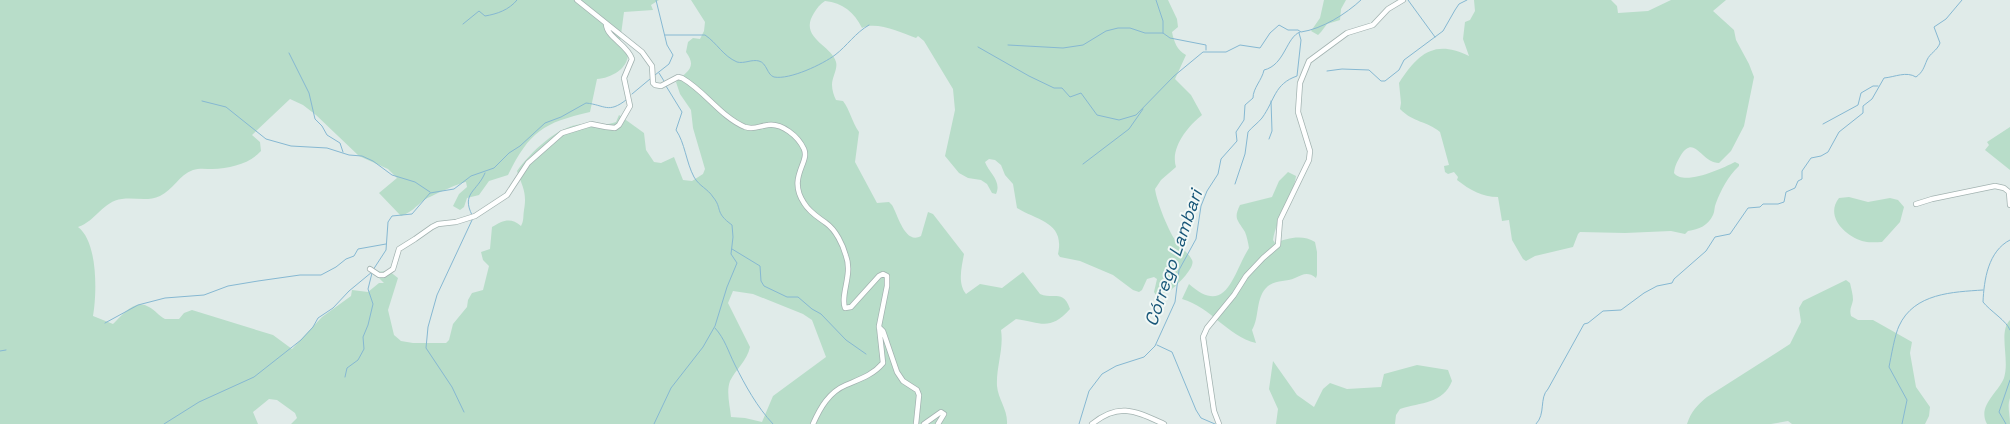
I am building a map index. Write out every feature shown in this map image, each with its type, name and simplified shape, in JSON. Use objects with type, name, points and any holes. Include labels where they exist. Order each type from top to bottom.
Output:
[{"type":"street","points":[[577,0],[642,52],[652,66],[653,83],[655,85],[662,86],[678,77],[682,78],[737,123],[754,129],[768,125],[784,128],[796,138],[804,149],[805,154],[797,178],[800,197],[813,215],[830,226],[847,257],[848,273],[844,296],[845,308],[851,307],[880,276],[883,274],[887,276],[887,286],[879,326],[883,363],[867,377],[836,390],[825,403],[813,424]]},
{"type":"street","points":[[1219,424],[1214,411],[1203,337],[1207,328],[1234,295],[1246,276],[1278,245],[1280,220],[1309,160],[1310,151],[1298,112],[1300,83],[1306,66],[1315,55],[1328,45],[1347,33],[1373,25],[1388,9],[1403,0]]},
{"type":"street","points":[[370,269],[379,275],[389,273],[393,269],[398,249],[402,246],[438,224],[456,222],[475,216],[507,195],[528,163],[562,134],[591,124],[606,128],[615,128],[619,125],[630,106],[624,78],[632,58],[625,47],[606,31],[606,24]]},
{"type":"street","points":[[1916,204],[1932,198],[1995,186],[2004,188],[2009,192],[2010,205]]},
{"type":"street","points":[[879,326],[883,331],[897,372],[903,381],[918,390],[916,424]]},
{"type":"street","points":[[1092,424],[1106,414],[1118,410],[1129,411],[1164,424]]},
{"type":"street","points":[[924,424],[941,412],[944,414],[938,424]]},
{"type":"green space","points":[[0,0],[659,0],[651,5],[653,10],[624,12],[620,42],[627,47],[627,60],[620,70],[609,76],[597,79],[590,112],[560,120],[540,131],[523,148],[508,175],[489,181],[479,195],[467,198],[464,207],[460,210],[453,206],[459,194],[467,187],[466,182],[424,200],[411,211],[401,216],[379,193],[397,178],[388,169],[359,156],[316,115],[303,105],[290,99],[252,135],[260,142],[261,151],[251,159],[226,168],[193,170],[184,175],[160,196],[150,199],[122,199],[115,201],[78,227],[85,234],[93,256],[95,294],[93,316],[113,324],[129,309],[139,305],[149,307],[165,319],[179,319],[184,313],[192,310],[273,335],[292,349],[322,317],[351,296],[352,290],[368,292],[379,283],[384,283],[373,272],[389,271],[398,278],[388,310],[394,335],[401,341],[413,343],[446,343],[449,340],[453,324],[467,307],[472,293],[483,290],[489,266],[483,260],[481,252],[490,249],[492,227],[507,220],[514,221],[521,226],[522,224],[525,195],[517,171],[537,148],[563,130],[582,124],[616,122],[619,115],[644,133],[646,150],[654,162],[661,163],[674,157],[683,180],[692,181],[703,174],[705,169],[693,128],[691,110],[680,94],[676,82],[691,66],[686,52],[688,42],[693,38],[700,39],[704,31],[705,22],[691,0],[1168,0],[1177,19],[1178,27],[1172,32],[1173,36],[1178,48],[1186,55],[1175,79],[1191,95],[1202,115],[1186,131],[1178,145],[1175,160],[1176,167],[1161,180],[1155,189],[1170,232],[1191,258],[1192,263],[1189,271],[1174,288],[1156,295],[1154,292],[1157,279],[1154,277],[1147,279],[1142,290],[1139,292],[1133,290],[1113,275],[1080,261],[1060,257],[1058,254],[1058,235],[1054,229],[1017,208],[1013,184],[1005,175],[1001,165],[995,160],[989,159],[985,162],[996,181],[996,194],[992,193],[987,184],[981,180],[968,178],[959,173],[945,156],[955,110],[953,89],[924,41],[918,36],[916,38],[875,26],[862,28],[852,13],[843,6],[825,1],[816,9],[810,22],[810,29],[813,35],[829,51],[836,62],[832,82],[833,93],[836,100],[843,101],[859,132],[855,162],[877,203],[889,202],[906,233],[915,238],[921,236],[928,212],[933,214],[964,254],[961,280],[966,294],[980,284],[1002,288],[1023,272],[1040,294],[1061,297],[1070,309],[1051,323],[1045,324],[1016,319],[1001,330],[997,386],[1006,414],[1007,424],[291,424],[297,418],[295,413],[277,400],[269,399],[253,412],[258,424],[0,424]],"holes":[[[733,291],[753,294],[803,314],[812,320],[826,357],[773,396],[762,422],[731,417],[728,394],[730,381],[746,357],[750,347],[728,303]]]},
{"type":"green space","points":[[1324,0],[1346,0],[1341,9],[1340,20],[1327,24],[1318,35],[1311,31],[1320,18]]},
{"type":"green space","points":[[1474,0],[1611,0],[1617,6],[1618,13],[1648,11],[1671,0],[1726,0],[1713,11],[1734,30],[1736,40],[1754,77],[1744,126],[1731,151],[1719,163],[1707,159],[1690,147],[1681,155],[1674,173],[1679,177],[1694,177],[1735,162],[1739,164],[1723,188],[1709,222],[1685,234],[1671,231],[1580,232],[1573,247],[1535,256],[1526,261],[1523,259],[1512,240],[1509,220],[1502,221],[1498,197],[1476,192],[1457,180],[1458,177],[1454,172],[1448,174],[1445,172],[1444,166],[1449,165],[1440,132],[1410,117],[1400,109],[1399,83],[1420,57],[1436,49],[1457,51],[1469,56],[1463,39],[1465,22],[1470,20],[1475,11]]},
{"type":"green space","points":[[2010,127],[2010,170],[1985,150],[1989,145],[1987,142]]},
{"type":"green space","points":[[1288,172],[1296,176],[1273,240],[1275,243],[1300,237],[1315,242],[1317,275],[1316,278],[1305,274],[1268,286],[1259,301],[1252,330],[1256,343],[1236,334],[1202,308],[1182,299],[1189,284],[1202,293],[1212,296],[1220,294],[1227,288],[1249,248],[1245,232],[1238,222],[1237,213],[1240,205],[1272,197],[1279,181]]},
{"type":"green space","points":[[1849,197],[1868,202],[1890,198],[1898,200],[1904,207],[1900,222],[1882,242],[1867,242],[1855,238],[1843,230],[1835,218],[1835,205],[1839,198]]},
{"type":"green space","points":[[1846,280],[1850,283],[1853,296],[1851,316],[1858,320],[1873,320],[1912,342],[1910,353],[1916,387],[1930,407],[1929,416],[1925,424],[1792,424],[1788,421],[1771,424],[1687,424],[1695,409],[1707,397],[1790,344],[1801,322],[1799,308],[1803,301]]},
{"type":"green space","points":[[2010,320],[2010,424],[1987,424],[1985,417],[1986,405],[2004,378],[2006,363],[2004,339]]},
{"type":"green space","points":[[1273,361],[1297,395],[1314,407],[1323,389],[1330,383],[1347,389],[1381,387],[1384,374],[1417,365],[1448,370],[1452,381],[1448,389],[1437,398],[1400,409],[1396,415],[1395,424],[1276,424],[1278,409],[1269,389]]},
{"type":"waterway","points":[[463,24],[479,11],[485,16],[494,14],[507,9],[517,0]]},
{"type":"waterway","points":[[655,75],[669,64],[673,55],[667,45],[656,0]]},
{"type":"waterway","points":[[1156,0],[1163,21],[1163,33]]},
{"type":"waterway","points":[[978,47],[1029,76],[1054,88],[1062,88],[1070,97],[1081,93],[1097,115],[1119,120],[1136,115],[1174,76],[1203,52],[1226,52],[1240,45],[1260,48],[1270,33],[1279,25],[1288,30],[1298,30],[1301,32],[1317,28],[1333,20],[1361,0]]},
{"type":"waterway","points":[[1408,0],[1435,37]]},
{"type":"waterway","points":[[1327,71],[1342,69],[1369,70],[1381,81],[1385,81],[1399,70],[1404,60],[1443,31],[1459,4],[1467,0]]},
{"type":"waterway","points":[[1536,424],[1541,416],[1545,393],[1584,324],[1603,311],[1621,310],[1657,286],[1672,283],[1674,279],[1706,251],[1715,237],[1730,234],[1748,208],[1784,202],[1786,192],[1795,188],[1798,181],[1802,179],[1802,171],[1811,158],[1828,152],[1839,132],[1863,113],[1863,106],[1872,99],[1884,78],[1904,74],[1916,77],[1920,73],[1928,58],[1940,43],[1934,27],[1946,19],[1962,0]]},
{"type":"waterway","points":[[665,35],[705,35],[724,53],[737,62],[762,62],[772,76],[781,77],[815,67],[830,59],[869,25]]},
{"type":"waterway","points":[[1008,45],[1063,48],[1083,45],[1106,31],[1130,28],[1145,33],[1163,33],[1170,38],[1206,45],[1206,50]]},
{"type":"waterway","name":"Córrego Lambari","points":[[1079,424],[1089,391],[1102,374],[1116,366],[1144,357],[1155,346],[1175,302],[1179,270],[1196,239],[1201,206],[1207,191],[1218,174],[1221,159],[1237,141],[1236,132],[1244,120],[1245,105],[1253,98],[1254,91],[1264,70],[1277,63],[1291,39],[1300,32]]},
{"type":"waterway","points":[[1235,184],[1245,154],[1248,132],[1262,118],[1279,88],[1289,79],[1297,76],[1301,40],[1299,33]]},
{"type":"waterway","points":[[289,53],[309,93],[315,119],[327,135],[340,143],[343,152]]},
{"type":"waterway","points":[[659,73],[664,81]]},
{"type":"waterway","points":[[632,94],[650,79]]},
{"type":"waterway","points":[[654,424],[671,388],[703,347],[715,326],[727,287],[737,263],[731,254],[732,225],[723,217],[711,194],[694,177],[676,130],[682,112],[666,86]]},
{"type":"waterway","points":[[1823,124],[1858,105],[1861,93],[1873,86],[1878,86]]},
{"type":"waterway","points":[[373,270],[386,250],[388,222],[392,216],[412,214],[430,193],[454,189],[471,176],[494,168],[545,123],[561,117],[586,103],[610,108],[626,100]]},
{"type":"waterway","points":[[202,101],[226,107],[266,139],[291,146],[327,148],[349,155],[362,156],[373,161],[392,175],[415,182],[430,192]]},
{"type":"waterway","points":[[1269,139],[1272,131],[1271,101]]},
{"type":"waterway","points":[[1083,164],[1129,129],[1143,109]]},
{"type":"waterway","points":[[472,215],[469,208],[469,197],[485,173]]},
{"type":"waterway","points":[[464,412],[452,387],[426,348],[428,327],[437,295],[473,218]]},
{"type":"waterway","points":[[2010,240],[1997,251],[1992,259],[1986,276],[1983,302],[2006,323],[2010,330]]},
{"type":"waterway","points":[[105,323],[138,305],[165,298],[204,295],[228,286],[258,281],[300,275],[321,275],[354,256],[358,249],[386,244]]},
{"type":"waterway","points":[[732,249],[760,266],[761,281],[764,286],[787,297],[798,297],[821,314],[846,340],[866,354]]},
{"type":"waterway","points":[[164,424],[199,402],[254,377],[301,340],[313,327],[318,318],[333,308],[349,291],[372,272]]},
{"type":"waterway","points":[[345,377],[347,368],[358,360],[364,349],[363,337],[373,304],[368,289],[372,273]]},
{"type":"waterway","points":[[1902,424],[1907,400],[1889,367],[1899,326],[1914,307],[1935,296],[1983,290]]},
{"type":"waterway","points":[[715,328],[724,341],[752,396],[773,424]]},
{"type":"waterway","points":[[1157,345],[1172,352],[1196,410],[1201,418],[1215,424]]},
{"type":"waterway","points":[[0,351],[6,350]]},
{"type":"waterway","points":[[2006,424],[1999,412],[2010,380]]}]
